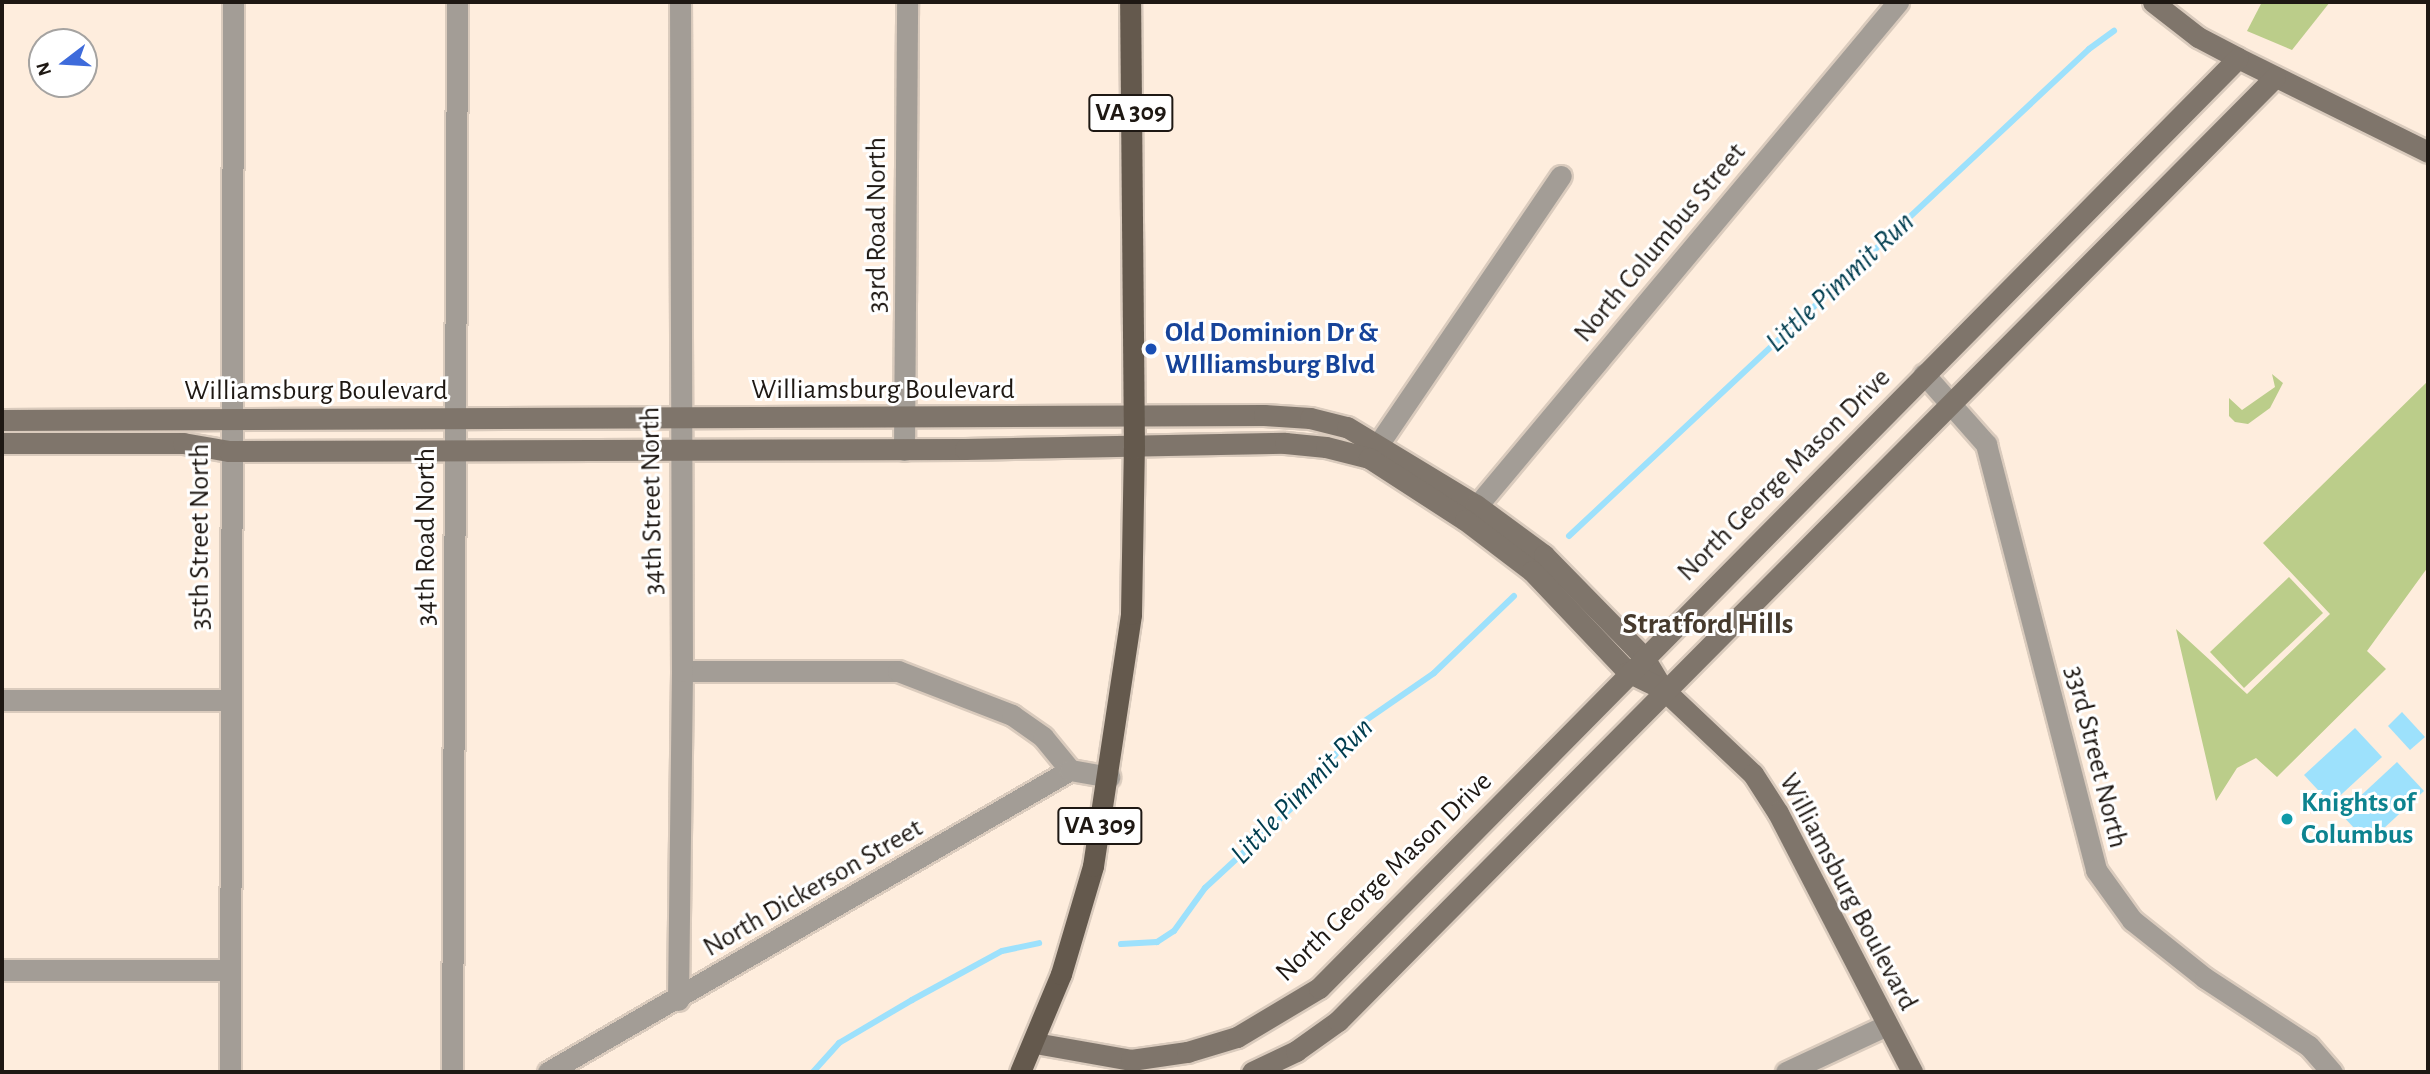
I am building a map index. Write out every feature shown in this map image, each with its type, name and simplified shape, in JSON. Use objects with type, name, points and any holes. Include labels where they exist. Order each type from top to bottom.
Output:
[{"type":"main road","name":"VA 309","points":[[1020,1072],[1035,1043],[1093,866],[1109,777],[1131,614],[1134,418],[1130,2]]},
{"type":"main road","points":[[2153,2],[2198,37],[2428,152]]},
{"type":"main road","name":"North George Mason Drive","points":[[1035,1043],[1130,1060],[1187,1052],[1237,1037],[1276,1017],[1319,988],[1643,656],[2238,58]]},
{"type":"main road","points":[[1252,1072],[1296,1051],[1338,1021],[1663,689],[2275,77]]},
{"type":"main road","name":"Williamsburg Boulevard","points":[[2,420],[1310,418],[1347,427],[1374,451],[1544,555],[1643,656],[1663,689],[1753,774],[1778,813],[1912,1072]]},
{"type":"main road","name":"Williamsburg Boulevard","points":[[2,443],[183,443],[229,451],[680,451],[1134,448],[1284,443],[1374,451]]},
{"type":"main road","name":"Williamsburg Boulevard","points":[[1471,512],[1532,571],[1628,672],[1663,689]]},
{"type":"street","name":"35th Street North","points":[[230,1072],[227,970],[233,2]]},
{"type":"street","name":"34th Road North","points":[[452,1072],[457,2]]},
{"type":"street","name":"34th Street North","points":[[678,1000],[682,671],[679,418],[680,2]]},
{"type":"street","name":"33rd Road North","points":[[904,450],[907,2]]},
{"type":"street","name":"North Columbus Street","points":[[1471,512],[1898,2]]},
{"type":"street","points":[[1374,451],[1561,176]]},
{"type":"street","name":"33rd Street North","points":[[1924,373],[1986,444],[2096,870],[2132,920],[2205,978],[2309,1046],[2332,1072]]},
{"type":"street","points":[[682,671],[898,671],[1012,715],[1043,737],[1070,770],[1109,777]]},
{"type":"street","points":[[2,699],[228,700]]},
{"type":"street","name":"North Dickerson Street","points":[[548,1072],[678,1000],[1070,770]]},
{"type":"street","points":[[2,970],[227,970]]},
{"type":"street","points":[[1786,1072],[1887,1024]]},
{"type":"green space","points":[[2262,2],[2330,2],[2292,50],[2247,31]]},
{"type":"green space","points":[[2272,374],[2283,383],[2270,408],[2248,424],[2235,422],[2229,416],[2229,398],[2242,410],[2275,387]]},
{"type":"green space","points":[[2428,381],[2428,567],[2367,651],[2386,669],[2277,777],[2256,758],[2237,768],[2216,801],[2176,629],[2247,694],[2330,614],[2263,543]]},
{"type":"green space","points":[[2289,577],[2323,613],[2244,688],[2210,652]]},
{"type":"water","points":[[2402,712],[2425,737],[2410,750],[2388,726]]},
{"type":"water","points":[[2355,728],[2382,757],[2331,804],[2304,775]]},
{"type":"water","points":[[2397,762],[2424,791],[2368,843],[2341,814]]},
{"type":"waterway","name":"Little Pimmit Run","points":[[1569,536],[2089,49],[2114,31]]},
{"type":"waterway","name":"Little Pimmit Run","points":[[1121,944],[1157,942],[1174,931],[1205,888],[1295,805],[1359,725],[1434,673],[1514,596]]},
{"type":"waterway","name":"Little Pimmit Run","points":[[813,1072],[839,1043],[912,1000],[1002,951],[1039,943]]},
{"type":"place","name":"Old Dominion Dr & WIlliamsburg Blvd","points":[[1151,349]]},
{"type":"place","name":"Knights of Columbus","points":[[2287,819]]},
{"type":"district","name":"Stratford Hills","points":[[1708,624]]}]
